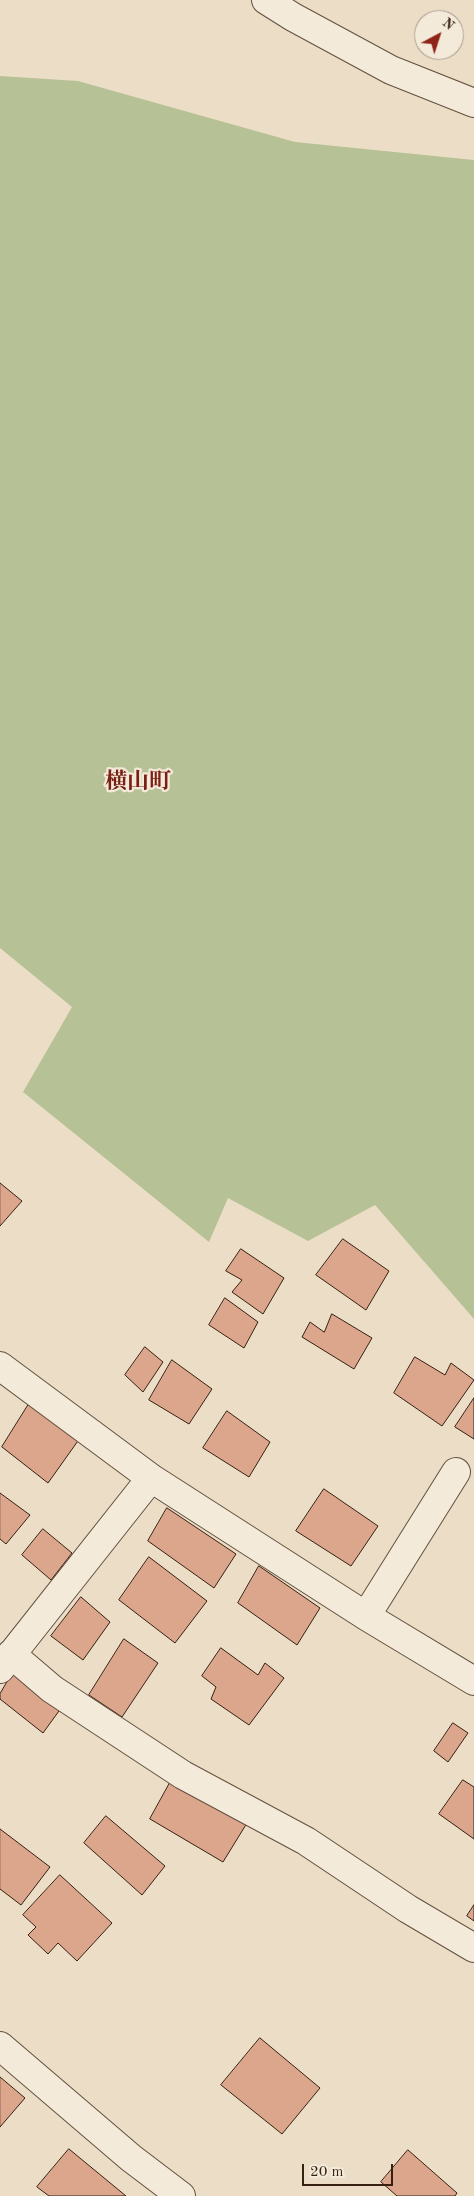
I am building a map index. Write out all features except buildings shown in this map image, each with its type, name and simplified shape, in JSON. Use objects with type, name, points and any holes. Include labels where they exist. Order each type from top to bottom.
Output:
[{"type":"street","points":[[266,0],[293,18],[391,70],[474,103]]},
{"type":"street","points":[[0,1366],[151,1478],[366,1616],[474,1681]]},
{"type":"street","points":[[366,1616],[456,1472]]},
{"type":"street","points":[[151,1478],[6,1662],[52,1689],[184,1775],[306,1841],[408,1909],[474,1948]]},
{"type":"street","points":[[0,2046],[132,2158],[181,2196]]},
{"type":"green space","points":[[0,76],[78,81],[295,142],[474,160],[474,1319],[375,1205],[308,1241],[228,1198],[209,1242],[23,1092],[72,1007],[0,948]]},
{"type":"district","name":"横山町","points":[[138,782]]}]
